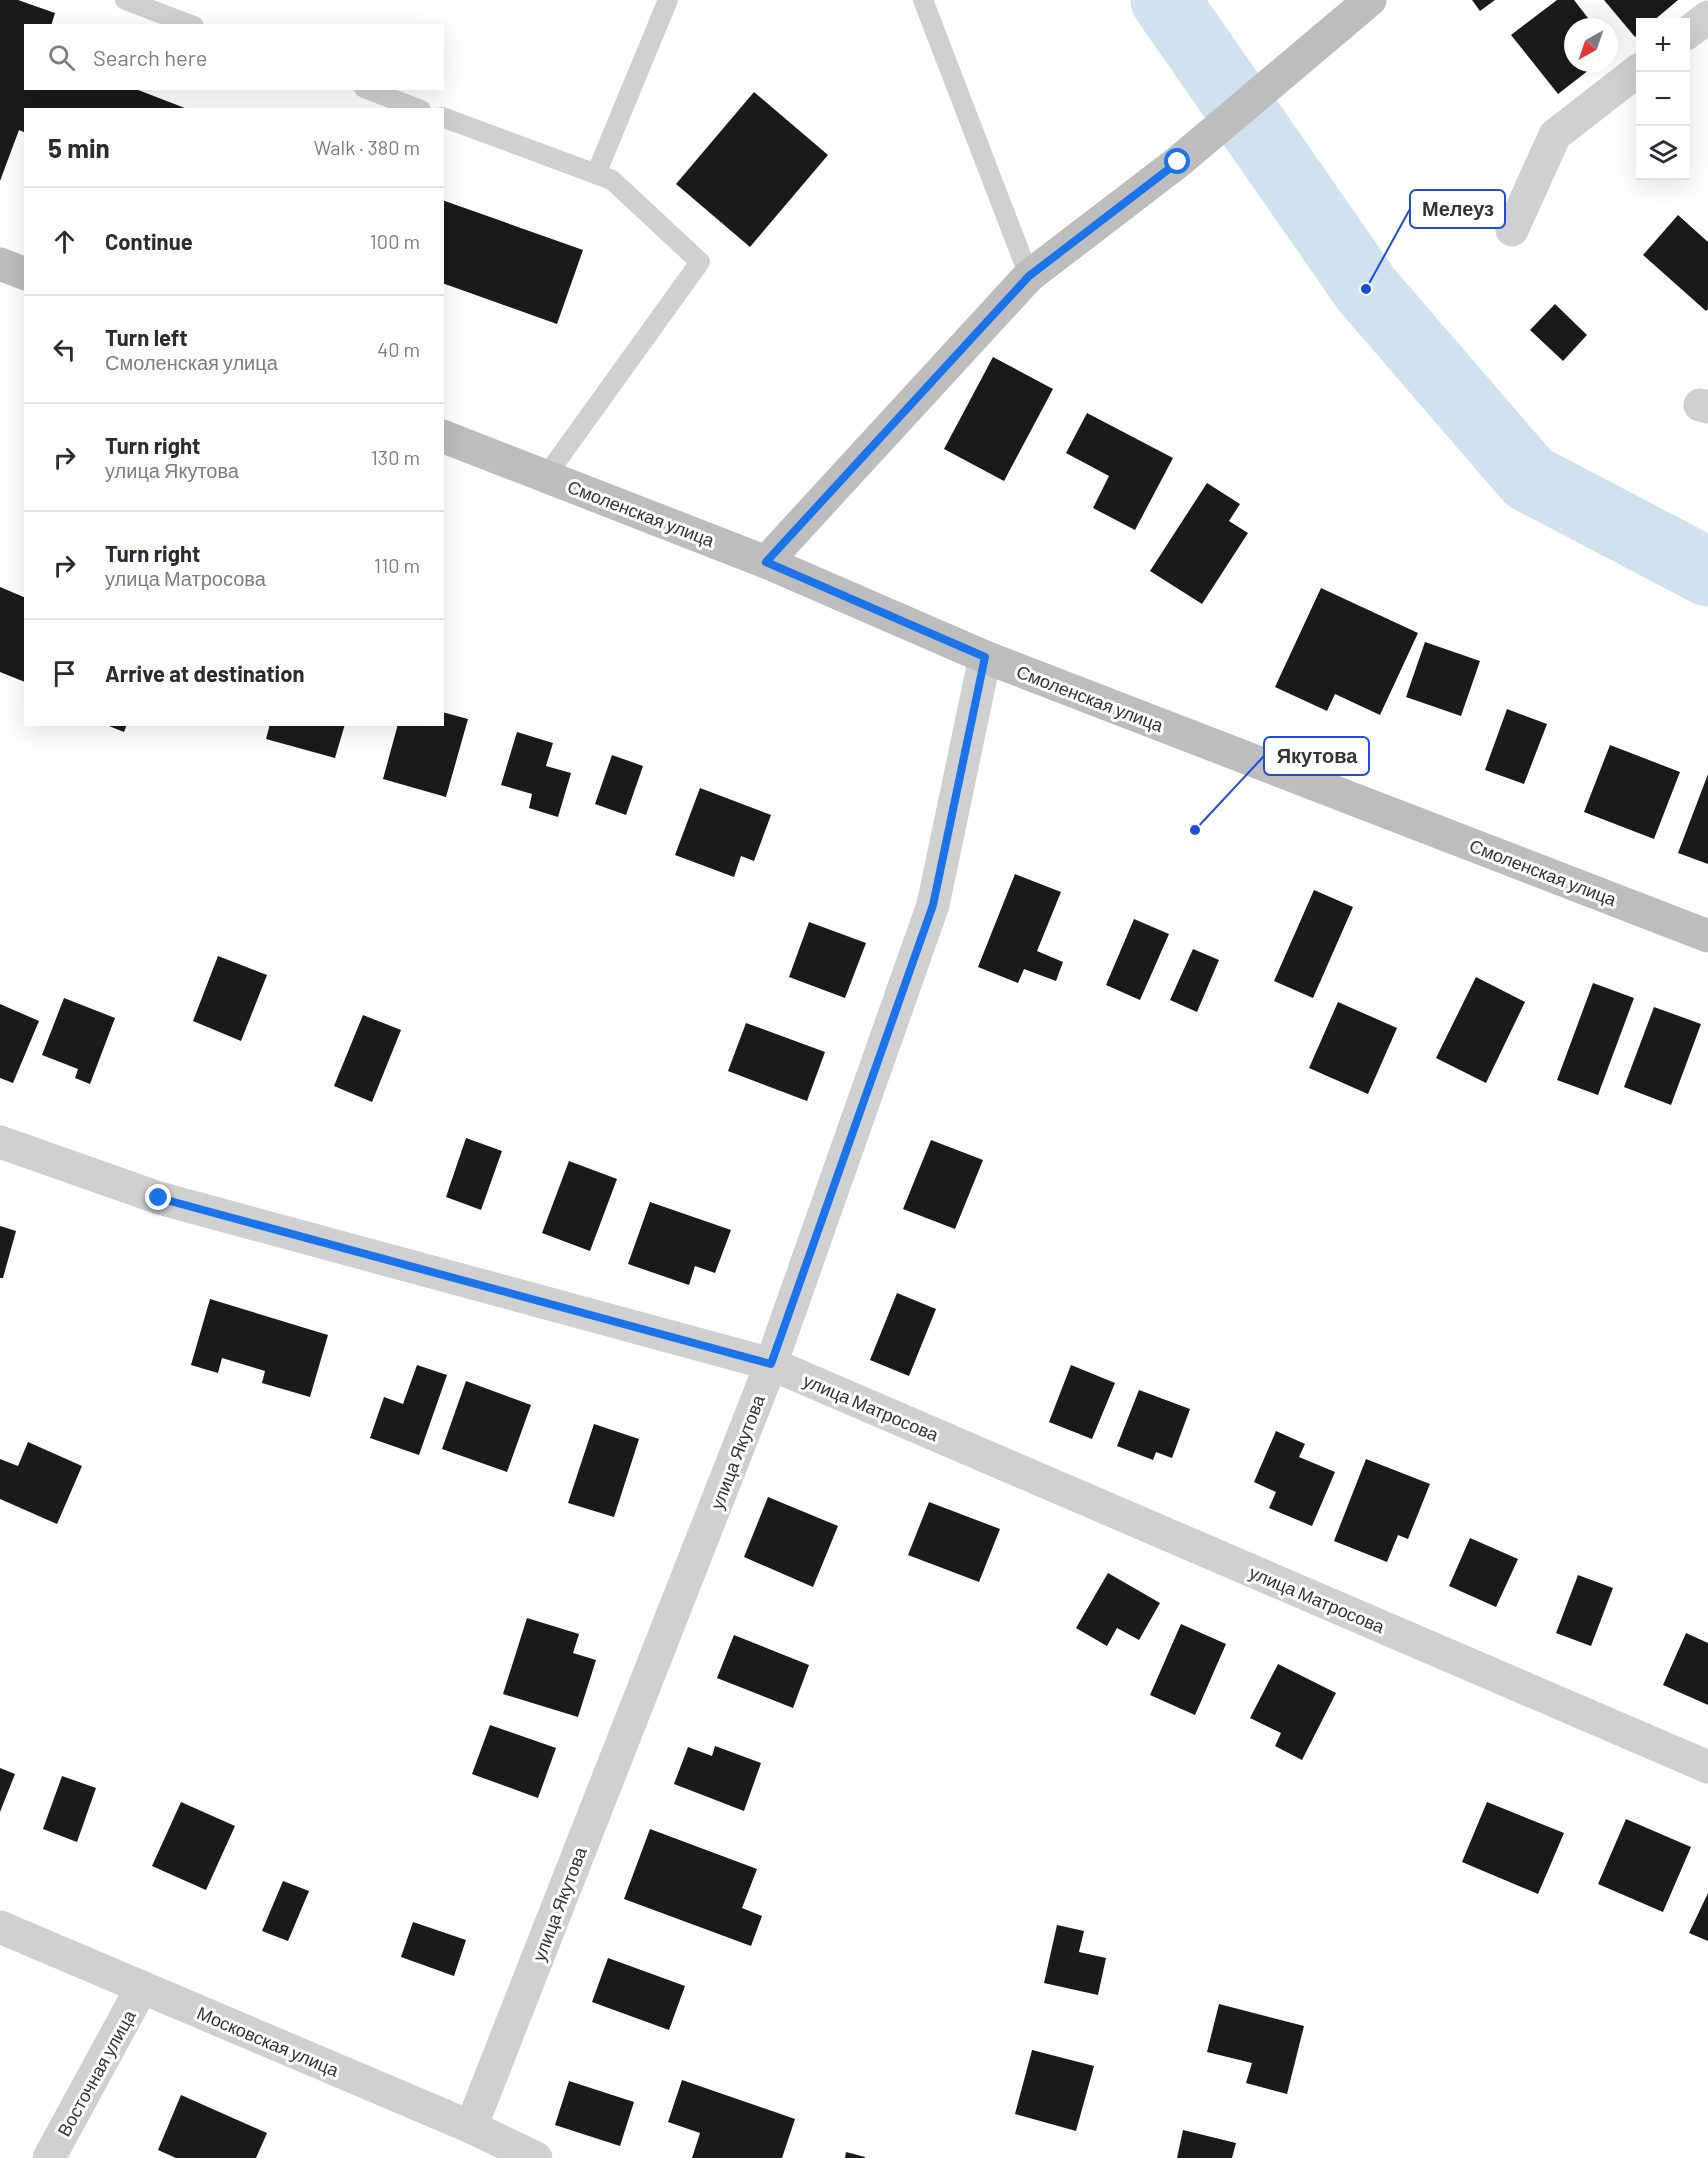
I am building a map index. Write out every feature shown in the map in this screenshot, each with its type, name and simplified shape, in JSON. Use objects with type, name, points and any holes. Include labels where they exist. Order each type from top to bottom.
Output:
[{"type":"main road","points":[[766,562],[1029,276],[1178,162],[1370,0]]},
{"type":"main road","points":[[0,264],[24,273]]},
{"type":"main road","name":"Смоленская улица","points":[[444,437],[766,562],[985,657],[1708,936]]},
{"type":"street","points":[[1690,31],[1708,17]]},
{"type":"street","points":[[1512,230],[1555,135],[1637,72]]},
{"type":"street","name":"улица Якутова","points":[[471,2127],[771,1364],[933,905],[985,657]]},
{"type":"street","name":"улица Матросова","points":[[0,1142],[159,1198],[771,1364],[1708,1767]]},
{"type":"street","name":"Московская улица","points":[[0,1927],[471,2127],[536,2158]]},
{"type":"street","name":"Восточная улица","points":[[49,2158],[142,1987]]},
{"type":"lane","points":[[125,0],[189,24]]},
{"type":"lane","points":[[596,174],[668,0]]},
{"type":"lane","points":[[923,0],[1029,276]]},
{"type":"lane","points":[[369,90],[416,108]]},
{"type":"lane","points":[[444,118],[612,180],[700,262],[546,476]]},
{"type":"building","points":[[0,0],[18,0],[55,13],[52,24],[24,24],[24,90],[138,90],[185,108],[24,108],[24,132],[19,130],[0,181]]},
{"type":"building","points":[[1472,0],[1495,0],[1480,11]]},
{"type":"building","points":[[1557,0],[1574,0],[1588,18],[1564,18],[1564,72],[1586,72],[1558,94],[1511,35]]},
{"type":"building","points":[[1604,0],[1678,0],[1657,18],[1636,18],[1635,37]]},
{"type":"building","points":[[754,92],[828,155],[750,247],[676,184]]},
{"type":"building","points":[[444,201],[583,250],[557,324],[444,284]]},
{"type":"building","points":[[1678,215],[1708,242],[1708,309],[1706,311],[1643,255]]},
{"type":"building","points":[[1555,304],[1587,335],[1563,361],[1530,330]]},
{"type":"building","points":[[993,357],[1053,389],[1004,481],[944,449]]},
{"type":"building","points":[[1087,413],[1173,458],[1135,530],[1093,508],[1109,476],[1066,453]]},
{"type":"building","points":[[1207,483],[1240,504],[1229,521],[1248,533],[1202,604],[1150,571]]},
{"type":"building","points":[[0,587],[24,597],[24,682],[0,672]]},
{"type":"building","points":[[1321,588],[1418,633],[1380,715],[1335,694],[1327,711],[1275,687]]},
{"type":"building","points":[[1425,642],[1480,661],[1461,716],[1406,697]]},
{"type":"building","points":[[1507,709],[1547,724],[1524,784],[1485,770]]},
{"type":"building","points":[[444,713],[468,719],[446,797],[383,779],[397,726],[444,726]]},
{"type":"building","points":[[109,726],[126,726],[124,732]]},
{"type":"building","points":[[269,726],[344,726],[335,758],[266,739]]},
{"type":"building","points":[[517,732],[553,743],[546,766],[571,773],[558,817],[529,808],[532,794],[501,785]]},
{"type":"building","points":[[1610,745],[1680,772],[1654,839],[1584,812]]},
{"type":"building","points":[[612,755],[643,766],[626,815],[595,804]]},
{"type":"building","points":[[1708,774],[1708,864],[1678,853]]},
{"type":"building","points":[[700,788],[771,815],[754,861],[741,856],[734,877],[675,855]]},
{"type":"building","points":[[1015,874],[1061,892],[1037,951],[1063,962],[1056,981],[1024,969],[1018,983],[978,967]]},
{"type":"building","points":[[1314,890],[1353,907],[1313,998],[1274,981]]},
{"type":"building","points":[[1134,919],[1169,934],[1140,1000],[1106,985]]},
{"type":"building","points":[[809,922],[866,943],[845,998],[789,977]]},
{"type":"building","points":[[1193,949],[1219,960],[1197,1012],[1170,1000]]},
{"type":"building","points":[[218,956],[267,975],[241,1041],[193,1021]]},
{"type":"building","points":[[1476,977],[1525,1002],[1486,1083],[1436,1058]]},
{"type":"building","points":[[1593,983],[1634,998],[1598,1095],[1557,1080]]},
{"type":"building","points":[[64,998],[115,1018],[90,1084],[75,1078],[78,1069],[42,1055]]},
{"type":"building","points":[[1338,1002],[1397,1028],[1368,1094],[1309,1068]]},
{"type":"building","points":[[0,1004],[39,1021],[13,1083],[0,1078]]},
{"type":"building","points":[[1654,1007],[1701,1024],[1671,1105],[1624,1087]]},
{"type":"building","points":[[363,1015],[401,1030],[372,1102],[334,1086]]},
{"type":"building","points":[[746,1023],[825,1052],[807,1101],[728,1071]]},
{"type":"building","points":[[466,1138],[502,1151],[481,1210],[446,1197]]},
{"type":"building","points":[[931,1140],[983,1160],[955,1229],[903,1209]]},
{"type":"building","points":[[569,1161],[617,1179],[590,1251],[542,1233]]},
{"type":"building","points":[[650,1202],[731,1230],[715,1273],[695,1266],[689,1285],[628,1264]]},
{"type":"building","points":[[0,1226],[16,1231],[3,1278],[0,1278]]},
{"type":"building","points":[[897,1293],[936,1309],[909,1376],[870,1360]]},
{"type":"building","points":[[210,1299],[328,1335],[310,1397],[262,1383],[265,1371],[222,1358],[218,1373],[191,1365]]},
{"type":"building","points":[[417,1365],[447,1375],[419,1455],[370,1438],[384,1397],[403,1404]]},
{"type":"building","points":[[1071,1365],[1115,1383],[1092,1439],[1049,1422]]},
{"type":"building","points":[[466,1381],[531,1405],[507,1472],[442,1449]]},
{"type":"building","points":[[1139,1390],[1190,1409],[1172,1458],[1156,1452],[1153,1460],[1117,1446]]},
{"type":"building","points":[[594,1424],[639,1439],[614,1517],[568,1503]]},
{"type":"building","points":[[1276,1431],[1305,1444],[1299,1457],[1335,1472],[1312,1526],[1269,1508],[1276,1492],[1254,1482]]},
{"type":"building","points":[[28,1442],[82,1466],[57,1524],[0,1499],[0,1459],[18,1466]]},
{"type":"building","points":[[1366,1459],[1430,1484],[1408,1539],[1398,1535],[1387,1562],[1334,1541]]},
{"type":"building","points":[[768,1497],[838,1526],[813,1587],[744,1557]]},
{"type":"building","points":[[929,1502],[1000,1529],[979,1582],[908,1555]]},
{"type":"building","points":[[1470,1538],[1518,1559],[1496,1607],[1449,1586]]},
{"type":"building","points":[[1108,1573],[1160,1603],[1139,1640],[1117,1628],[1107,1646],[1076,1628]]},
{"type":"building","points":[[1578,1575],[1613,1588],[1591,1646],[1556,1633]]},
{"type":"building","points":[[527,1618],[579,1634],[573,1653],[596,1660],[578,1717],[503,1694]]},
{"type":"building","points":[[1181,1624],[1226,1644],[1195,1715],[1150,1695]]},
{"type":"building","points":[[1686,1633],[1708,1643],[1708,1705],[1663,1685]]},
{"type":"building","points":[[734,1635],[809,1665],[793,1708],[717,1678]]},
{"type":"building","points":[[1278,1664],[1336,1693],[1302,1760],[1275,1746],[1281,1733],[1250,1718]]},
{"type":"building","points":[[490,1725],[556,1748],[538,1798],[472,1774]]},
{"type":"building","points":[[715,1746],[761,1763],[744,1811],[674,1784],[688,1747],[712,1756]]},
{"type":"building","points":[[0,1768],[15,1774],[0,1812]]},
{"type":"building","points":[[62,1776],[96,1788],[77,1842],[43,1829]]},
{"type":"building","points":[[181,1802],[235,1826],[206,1890],[152,1866]]},
{"type":"building","points":[[1487,1802],[1564,1833],[1538,1894],[1462,1862]]},
{"type":"building","points":[[1626,1819],[1691,1847],[1663,1912],[1598,1884]]},
{"type":"building","points":[[650,1829],[757,1869],[742,1908],[762,1916],[751,1946],[624,1899]]},
{"type":"building","points":[[283,1881],[309,1891],[288,1941],[262,1931]]},
{"type":"building","points":[[1708,1893],[1708,1941],[1689,1933]]},
{"type":"building","points":[[413,1922],[466,1940],[454,1976],[401,1957]]},
{"type":"building","points":[[1057,1925],[1084,1931],[1079,1952],[1106,1958],[1098,1995],[1044,1983]]},
{"type":"building","points":[[608,1958],[685,1986],[669,2030],[592,2002]]},
{"type":"building","points":[[1219,2004],[1304,2026],[1287,2094],[1246,2083],[1252,2063],[1207,2052]]},
{"type":"building","points":[[1032,2050],[1094,2066],[1076,2131],[1015,2114]]},
{"type":"building","points":[[682,2080],[795,2119],[782,2158],[692,2158],[700,2133],[668,2122]]},
{"type":"building","points":[[569,2081],[634,2102],[620,2146],[555,2125]]},
{"type":"building","points":[[181,2095],[267,2133],[256,2158],[176,2158],[158,2150]]},
{"type":"building","points":[[1183,2130],[1236,2143],[1232,2158],[1177,2158]]},
{"type":"building","points":[[846,2152],[865,2157],[865,2158],[845,2158]]},
{"type":"waterway","points":[[1165,0],[1366,289],[1529,478],[1708,572]]},
{"type":"place","name":"Мелеуз","points":[[1366,289]]},
{"type":"place","name":"Якутова","points":[[1195,830]]},
{"type":"route","points":[[159,1198],[771,1364],[933,905],[985,657],[766,562],[1029,276],[1178,162]]}]
